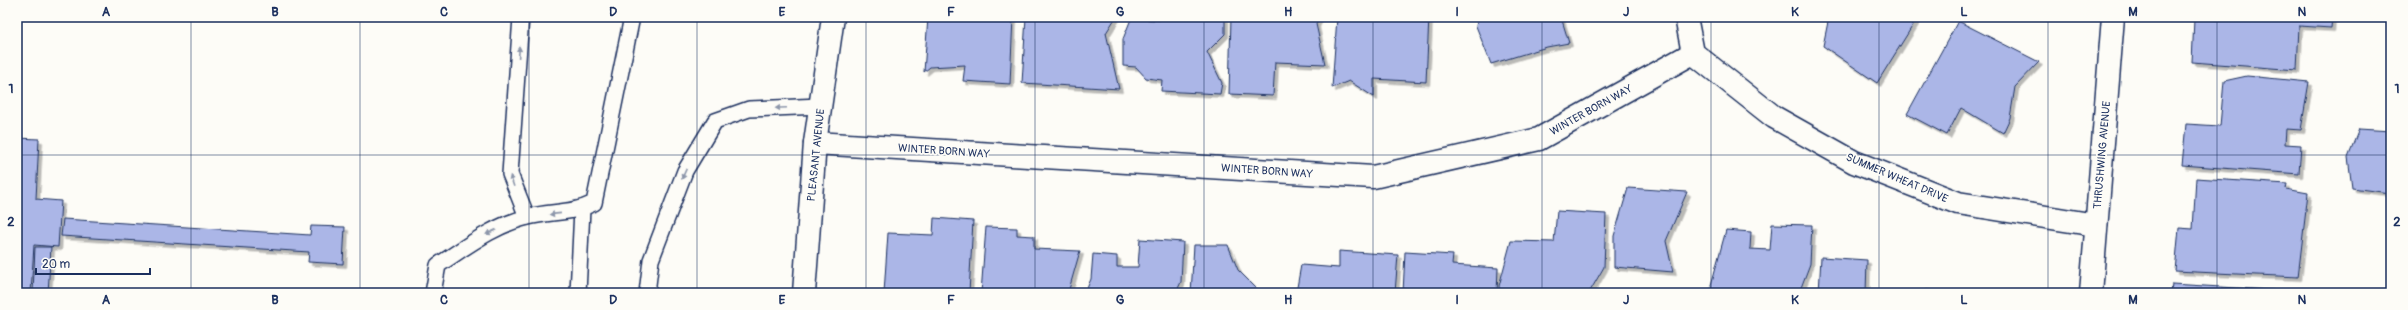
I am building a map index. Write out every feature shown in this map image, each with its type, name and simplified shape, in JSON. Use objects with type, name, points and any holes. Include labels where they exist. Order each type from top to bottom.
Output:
[{"type":"street","name":"PLEASANT AVENUE","points":[[804,293],[815,143],[833,17]]},
{"type":"street","points":[[1686,17],[1693,53]]},
{"type":"street","name":"THRUSHWING AVENUE","points":[[2092,293],[2113,17]]},
{"type":"street","name":"WINTER BORN WAY","points":[[815,143],[1372,177],[1539,139],[1693,53]]},
{"type":"street","name":"SUMMER WHEAT DRIVE","points":[[1693,53],[1774,117],[1854,162],[1958,203],[2096,225]]},
{"type":"lane","points":[[521,17],[510,174],[527,217]]},
{"type":"lane","points":[[433,293],[438,265],[488,232],[527,217],[582,209],[594,203],[632,17]]},
{"type":"lane","points":[[647,293],[650,260],[685,170],[715,121],[749,109],[820,106]]},
{"type":"lane","points":[[578,293],[582,209]]},
{"type":"building","points":[[928,17],[1013,17],[1010,84],[963,81],[965,65],[930,67],[924,72]]},
{"type":"building","points":[[1026,17],[1116,17],[1106,33],[1119,89],[1022,83]]},
{"type":"building","points":[[1161,17],[1225,17],[1225,34],[1207,52],[1222,83],[1220,94],[1161,91],[1162,80],[1146,78],[1136,67],[1123,66],[1123,39],[1131,19],[1160,20]]},
{"type":"building","points":[[1231,17],[1319,17],[1316,24],[1325,64],[1275,62],[1273,96],[1229,94]]},
{"type":"building","points":[[1337,17],[1429,17],[1426,82],[1374,79],[1374,97],[1349,81],[1332,88]]},
{"type":"building","points":[[1478,17],[1561,17],[1569,43],[1547,47],[1491,64],[1476,26]]},
{"type":"building","points":[[1829,17],[1918,17],[1877,83],[1823,46]]},
{"type":"building","points":[[2223,17],[2332,17],[2331,28],[2299,26],[2297,70],[2192,62],[2194,19],[2223,20]]},
{"type":"building","points":[[1958,21],[2039,62],[2015,87],[2010,118],[2003,133],[1961,108],[1947,135],[1907,114]]},
{"type":"building","points":[[2247,76],[2309,82],[2301,130],[2286,129],[2285,144],[2301,145],[2299,174],[2182,165],[2186,124],[2220,126],[2224,81]]},
{"type":"building","points":[[2359,129],[2391,131],[2391,228],[2388,228],[2389,193],[2352,188],[2348,157]]},
{"type":"building","points":[[17,138],[39,139],[36,199],[61,201],[58,247],[34,245],[31,293],[17,293]]},
{"type":"building","points":[[2196,178],[2287,184],[2286,189],[2308,193],[2298,277],[2175,271],[2179,228],[2193,229]]},
{"type":"building","points":[[1628,188],[1687,192],[1666,241],[1673,272],[1614,267],[1614,236]]},
{"type":"building","points":[[1557,211],[1606,214],[1604,267],[1589,293],[1500,293],[1499,286],[1511,241],[1554,242]]},
{"type":"building","points":[[934,218],[973,221],[969,293],[884,293],[888,233],[933,235]]},
{"type":"building","points":[[63,219],[310,235],[311,226],[345,227],[343,264],[308,262],[309,252],[61,236]]},
{"type":"building","points":[[1772,224],[1812,225],[1810,264],[1799,293],[1712,293],[1711,285],[1726,230],[1751,232],[1750,249],[1770,250]]},
{"type":"building","points":[[986,227],[1017,228],[1017,235],[1034,236],[1034,249],[1080,251],[1068,293],[981,293]]},
{"type":"building","points":[[1140,239],[1183,242],[1181,282],[1176,293],[1085,293],[1091,279],[1093,254],[1117,256],[1117,267],[1138,267]]},
{"type":"building","points":[[1194,245],[1228,245],[1238,270],[1258,290],[1287,293],[1191,293]]},
{"type":"building","points":[[35,247],[51,247],[48,293],[33,293]]},
{"type":"building","points":[[1339,251],[1398,255],[1395,293],[1296,293],[1301,265],[1339,268]]},
{"type":"building","points":[[1405,252],[1453,255],[1452,265],[1498,268],[1497,293],[1403,293]]},
{"type":"building","points":[[1821,257],[1867,260],[1866,293],[1819,293]]},
{"type":"building","points":[[2172,284],[2286,291],[2285,293],[2171,293]]},
{"type":"building","points":[[1926,290],[1966,293],[1925,293]]}]
